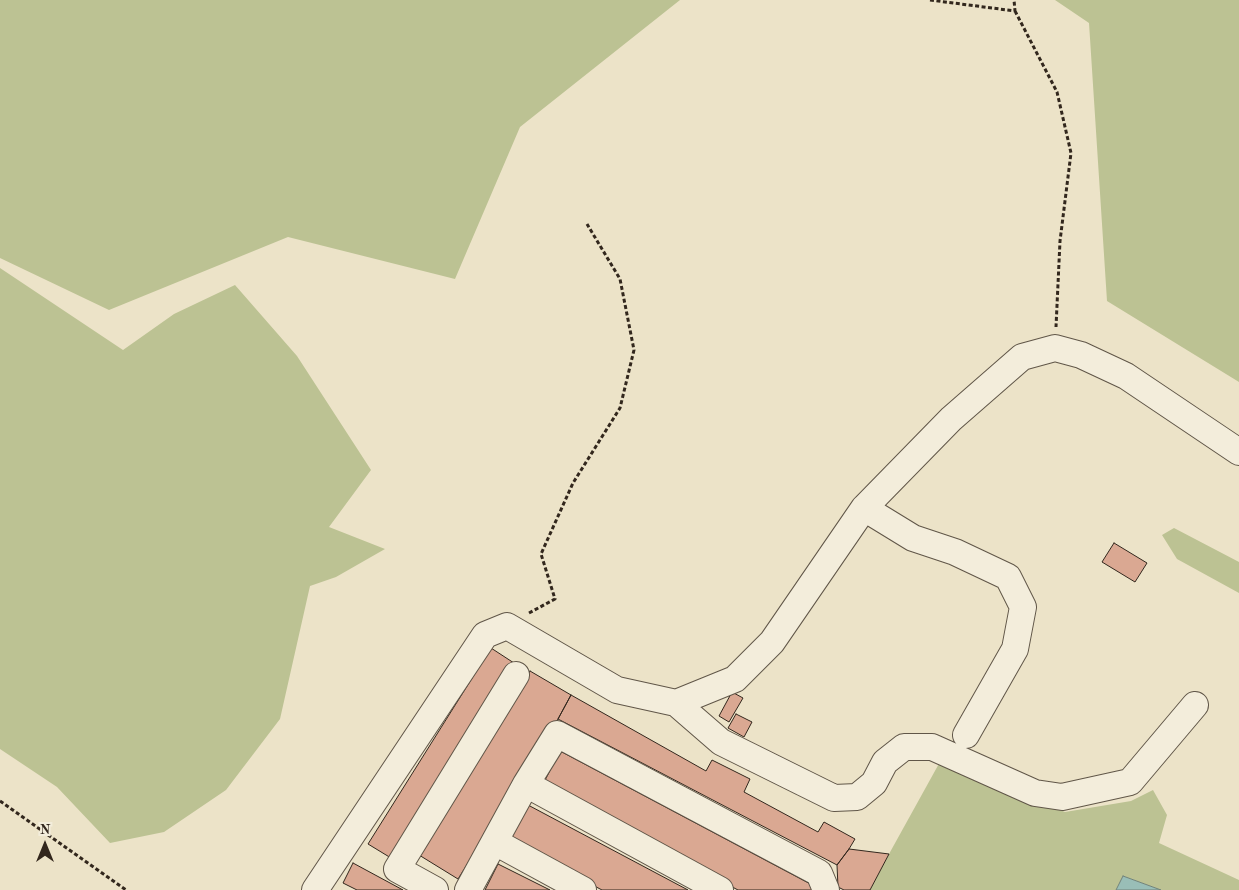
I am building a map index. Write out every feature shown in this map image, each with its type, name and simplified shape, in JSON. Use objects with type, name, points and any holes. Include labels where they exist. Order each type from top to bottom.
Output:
[{"type":"street","points":[[676,703],[735,680],[772,642],[864,508],[950,419],[1022,357],[1055,348],[1081,355],[1126,376],[1239,452]]},
{"type":"street","points":[[864,508],[913,538],[955,552],[1008,577],[1023,607],[1015,649],[966,735]]},
{"type":"street","points":[[315,890],[485,634],[507,626],[617,690],[676,703],[721,742],[834,798],[857,797],[874,783],[885,762],[904,747],[932,747],[1035,793],[1062,797],[1130,782],[1195,705]]},
{"type":"street","points":[[435,890],[397,869],[516,675]]},
{"type":"street","points":[[468,890],[526,784],[557,734],[819,873],[826,890]]},
{"type":"street","points":[[526,784],[720,890]]},
{"type":"street","points":[[495,842],[583,890]]},
{"type":"path","points":[[930,0],[1014,10]]},
{"type":"path","points":[[1014,0],[1014,10],[1057,92],[1072,153],[1060,242],[1055,348]]},
{"type":"path","points":[[507,626],[555,599],[541,554],[573,483],[620,408],[634,350],[620,279],[587,224]]},
{"type":"path","points":[[0,801],[126,890]]},
{"type":"green space","points":[[0,0],[680,0],[520,127],[455,279],[288,237],[109,310],[0,258]]},
{"type":"green space","points":[[1055,0],[1239,0],[1239,382],[1107,301],[1089,23]]},
{"type":"green space","points":[[0,268],[123,350],[174,314],[235,285],[297,356],[371,470],[329,527],[385,549],[336,577],[310,586],[280,719],[226,790],[164,832],[110,843],[57,787],[0,749]]},
{"type":"green space","points":[[1174,528],[1239,562],[1239,593],[1177,559],[1162,535]]},
{"type":"green space","points":[[941,760],[1065,812],[1131,801],[1153,790],[1167,815],[1159,843],[1239,880],[1239,890],[1161,890],[1123,876],[1116,890],[870,890]]},
{"type":"water","points":[[1123,876],[1161,890],[1116,890]]},
{"type":"building","points":[[1114,543],[1147,563],[1135,582],[1102,562]]},
{"type":"building","points":[[491,648],[514,663],[391,858],[368,844]]},
{"type":"building","points":[[530,671],[571,695],[458,879],[419,855]]},
{"type":"building","points":[[732,692],[743,698],[729,722],[719,716]]},
{"type":"building","points":[[571,695],[706,771],[712,760],[750,779],[744,792],[818,832],[824,822],[855,839],[837,865],[558,719]]},
{"type":"building","points":[[736,714],[752,722],[744,737],[728,728]]},
{"type":"building","points":[[560,751],[816,887],[815,890],[738,890],[542,786]]},
{"type":"building","points":[[528,805],[688,890],[602,890],[509,841]]},
{"type":"building","points":[[849,849],[889,854],[870,890],[844,890],[838,887],[837,865]]},
{"type":"building","points":[[353,863],[403,890],[357,890],[343,883]]},
{"type":"building","points":[[498,864],[550,890],[485,890]]}]
